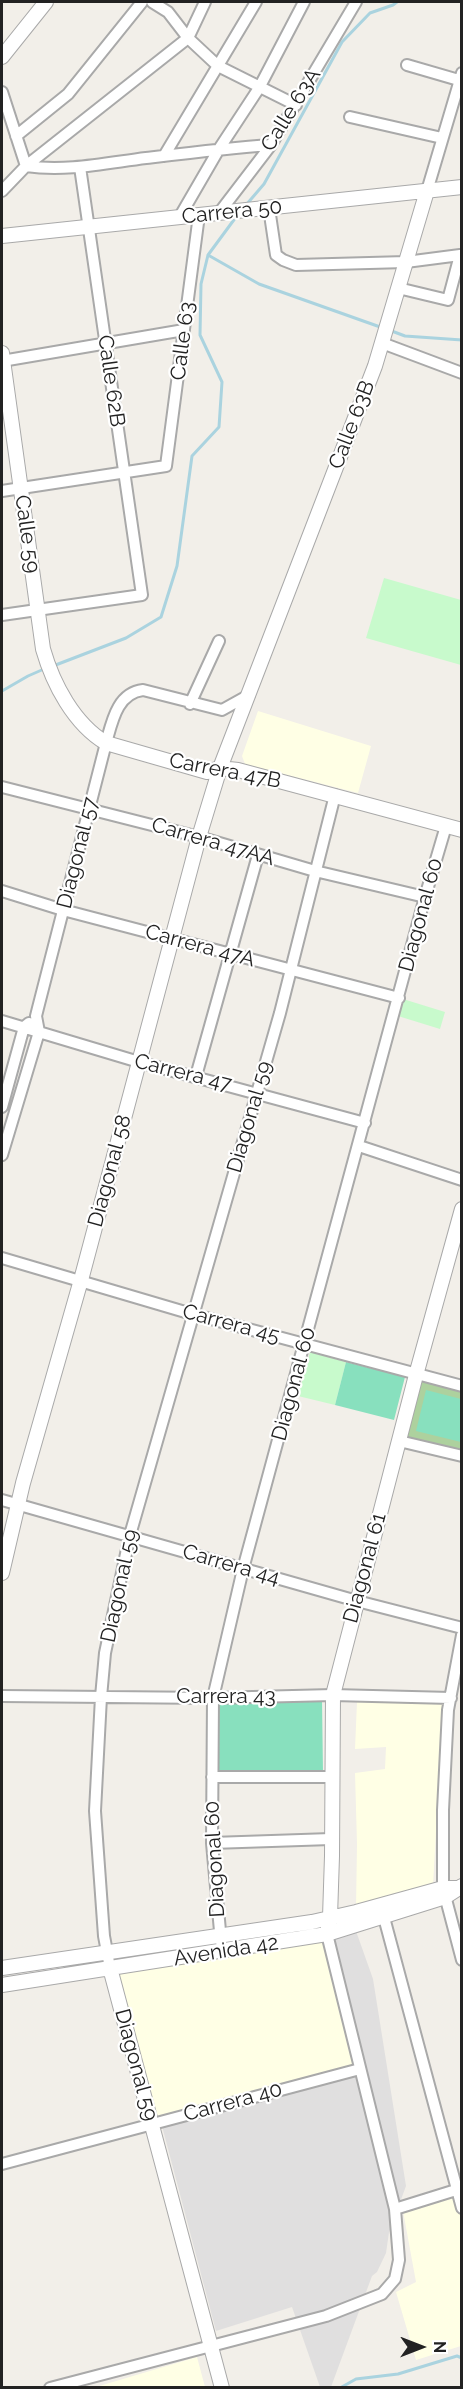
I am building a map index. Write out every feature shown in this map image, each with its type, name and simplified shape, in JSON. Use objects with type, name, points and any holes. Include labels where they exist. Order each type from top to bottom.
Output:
[{"type":"street","points":[[4,52],[45,2]]},
{"type":"street","points":[[16,136],[73,88],[142,2]]},
{"type":"street","points":[[152,2],[168,12],[188,38],[218,66],[296,105]]},
{"type":"street","points":[[2,191],[26,166],[188,38],[205,2]]},
{"type":"street","points":[[164,156],[256,2]]},
{"type":"street","points":[[179,218],[219,149],[259,88],[304,2]]},
{"type":"street","name":"Calle 63A","points":[[224,212],[271,145],[356,2]]},
{"type":"street","points":[[407,65],[461,78]]},
{"type":"street","name":"Calle 63B","points":[[220,768],[385,334],[461,78]]},
{"type":"street","points":[[2,92],[26,166]]},
{"type":"street","points":[[350,117],[442,138]]},
{"type":"street","points":[[26,166],[47,169],[80,167],[219,149],[271,145]]},
{"type":"street","name":"Calle 62B","points":[[38,610],[142,595],[80,167]]},
{"type":"street","name":"Carrera 50","points":[[2,236],[462,187]]},
{"type":"street","points":[[269,208],[276,255],[296,265],[406,262],[460,255],[448,300],[398,288]]},
{"type":"street","name":"Calle 63","points":[[124,472],[166,466],[199,215]]},
{"type":"street","points":[[2,358],[184,330]]},
{"type":"street","points":[[385,334],[462,374]]},
{"type":"street","name":"Calle 59","points":[[2,358],[38,610],[46,657],[54,678]]},
{"type":"street","points":[[2,491],[124,472]]},
{"type":"street","points":[[2,615],[38,610]]},
{"type":"street","points":[[219,641],[190,704],[222,710],[249,695]]},
{"type":"street","name":"Carrera 47B","points":[[54,678],[81,723],[106,742],[207,772],[220,768],[238,770],[462,830]]},
{"type":"street","name":"Diagonal 57","points":[[2,1155],[39,1032],[36,1016],[114,716],[120,703],[128,694],[143,690],[190,704]]},
{"type":"street","name":"Diagonal 58","points":[[2,1573],[18,1504],[81,1280],[199,837],[220,768]]},
{"type":"street","name":"Carrera 47AA","points":[[2,787],[199,837],[315,871],[425,897]]},
{"type":"street","name":"Diagonal 59","points":[[222,2388],[110,1968],[95,1811],[100,1697],[105,1653],[130,1535],[292,970],[315,871],[336,795]]},
{"type":"street","name":"Diagonal 60","points":[[223,1951],[213,1843],[213,1698],[243,1569],[446,826]]},
{"type":"street","points":[[196,1076],[258,855]]},
{"type":"street","name":"Carrera 47A","points":[[2,891],[63,910],[399,998]]},
{"type":"street","points":[[2,1107],[24,1027],[36,1016]]},
{"type":"street","name":"Carrera 47","points":[[2,1021],[139,1062],[365,1123]]},
{"type":"street","points":[[359,1146],[462,1180]]},
{"type":"street","name":"Diagonal 61","points":[[327,1934],[330,1917],[333,1695],[416,1375],[462,1209]]},
{"type":"street","name":"Carrera 45","points":[[2,1258],[192,1314],[462,1386]]},
{"type":"street","points":[[399,1441],[462,1456]]},
{"type":"street","name":"Carrera 44","points":[[2,1500],[243,1569],[462,1628]]},
{"type":"street","points":[[462,1635],[448,1710],[443,1810],[444,1892],[462,1960]]},
{"type":"street","name":"Carrera 43","points":[[2,1696],[213,1698],[333,1695],[451,1698]]},
{"type":"street","points":[[212,1777],[331,1777]]},
{"type":"street","points":[[213,1843],[331,1839]]},
{"type":"street","points":[[444,1892],[460,1887]]},
{"type":"street","name":"Avenida 42","points":[[2,1985],[327,1934],[382,1911],[444,1892]]},
{"type":"street","points":[[382,1911],[462,2208]]},
{"type":"street","name":"Avenida 42","points":[[2,1968],[382,1911]]},
{"type":"street","points":[[50,2388],[306,2322],[382,2294],[395,2279],[399,2260],[395,2209],[327,1934]]},
{"type":"street","name":"Carrera 40","points":[[2,2164],[360,2069]]},
{"type":"street","points":[[395,2209],[456,2190]]},
{"type":"shaded area","points":[[258,711],[371,746],[358,793],[245,764],[242,756]]},
{"type":"shaded area","points":[[357,1702],[443,1703],[433,1886],[356,1909],[355,1773],[385,1769],[386,1747],[355,1749]]},
{"type":"shaded area","points":[[356,1931],[373,1979],[406,2186],[389,2232],[386,2253],[377,2272],[372,2276],[331,2387],[320,2387],[292,2307],[216,2331],[162,2126],[174,1959]]},
{"type":"shaded area","points":[[327,1934],[360,2069],[152,2124],[110,1968]]},
{"type":"shaded area","points":[[455,2197],[462,2220],[461,2346],[416,2360],[396,2292],[416,2282],[403,2211]]},
{"type":"shaded area","points":[[197,2357],[205,2387],[96,2387]]},
{"type":"green space","points":[[384,578],[461,600],[461,665],[366,638]]},
{"type":"green space","points":[[403,999],[445,1012],[440,1029],[398,1016]]},
{"type":"green space","points":[[310,1352],[346,1362],[335,1405],[298,1396]]},
{"type":"green space","points":[[346,1362],[405,1377],[394,1420],[335,1405]]},
{"type":"green space","points":[[416,1375],[461,1386],[461,1456],[399,1441]]},
{"type":"green space","points":[[426,1390],[461,1399],[461,1442],[416,1431]]},
{"type":"green space","points":[[218,1699],[322,1699],[323,1773],[215,1773]]},
{"type":"waterway","points":[[246,205],[264,184],[342,42],[370,13],[397,2]]},
{"type":"waterway","points":[[53,666],[126,638],[161,617],[177,566],[192,456],[219,427],[222,382],[200,335],[201,284],[208,255],[236,217]]},
{"type":"waterway","points":[[208,255],[259,284],[383,328]]},
{"type":"waterway","points":[[389,330],[405,336],[462,340]]},
{"type":"waterway","points":[[2,691],[44,669]]},
{"type":"waterway","points":[[340,2388],[356,2379],[398,2374],[457,2356],[462,2358]]}]
